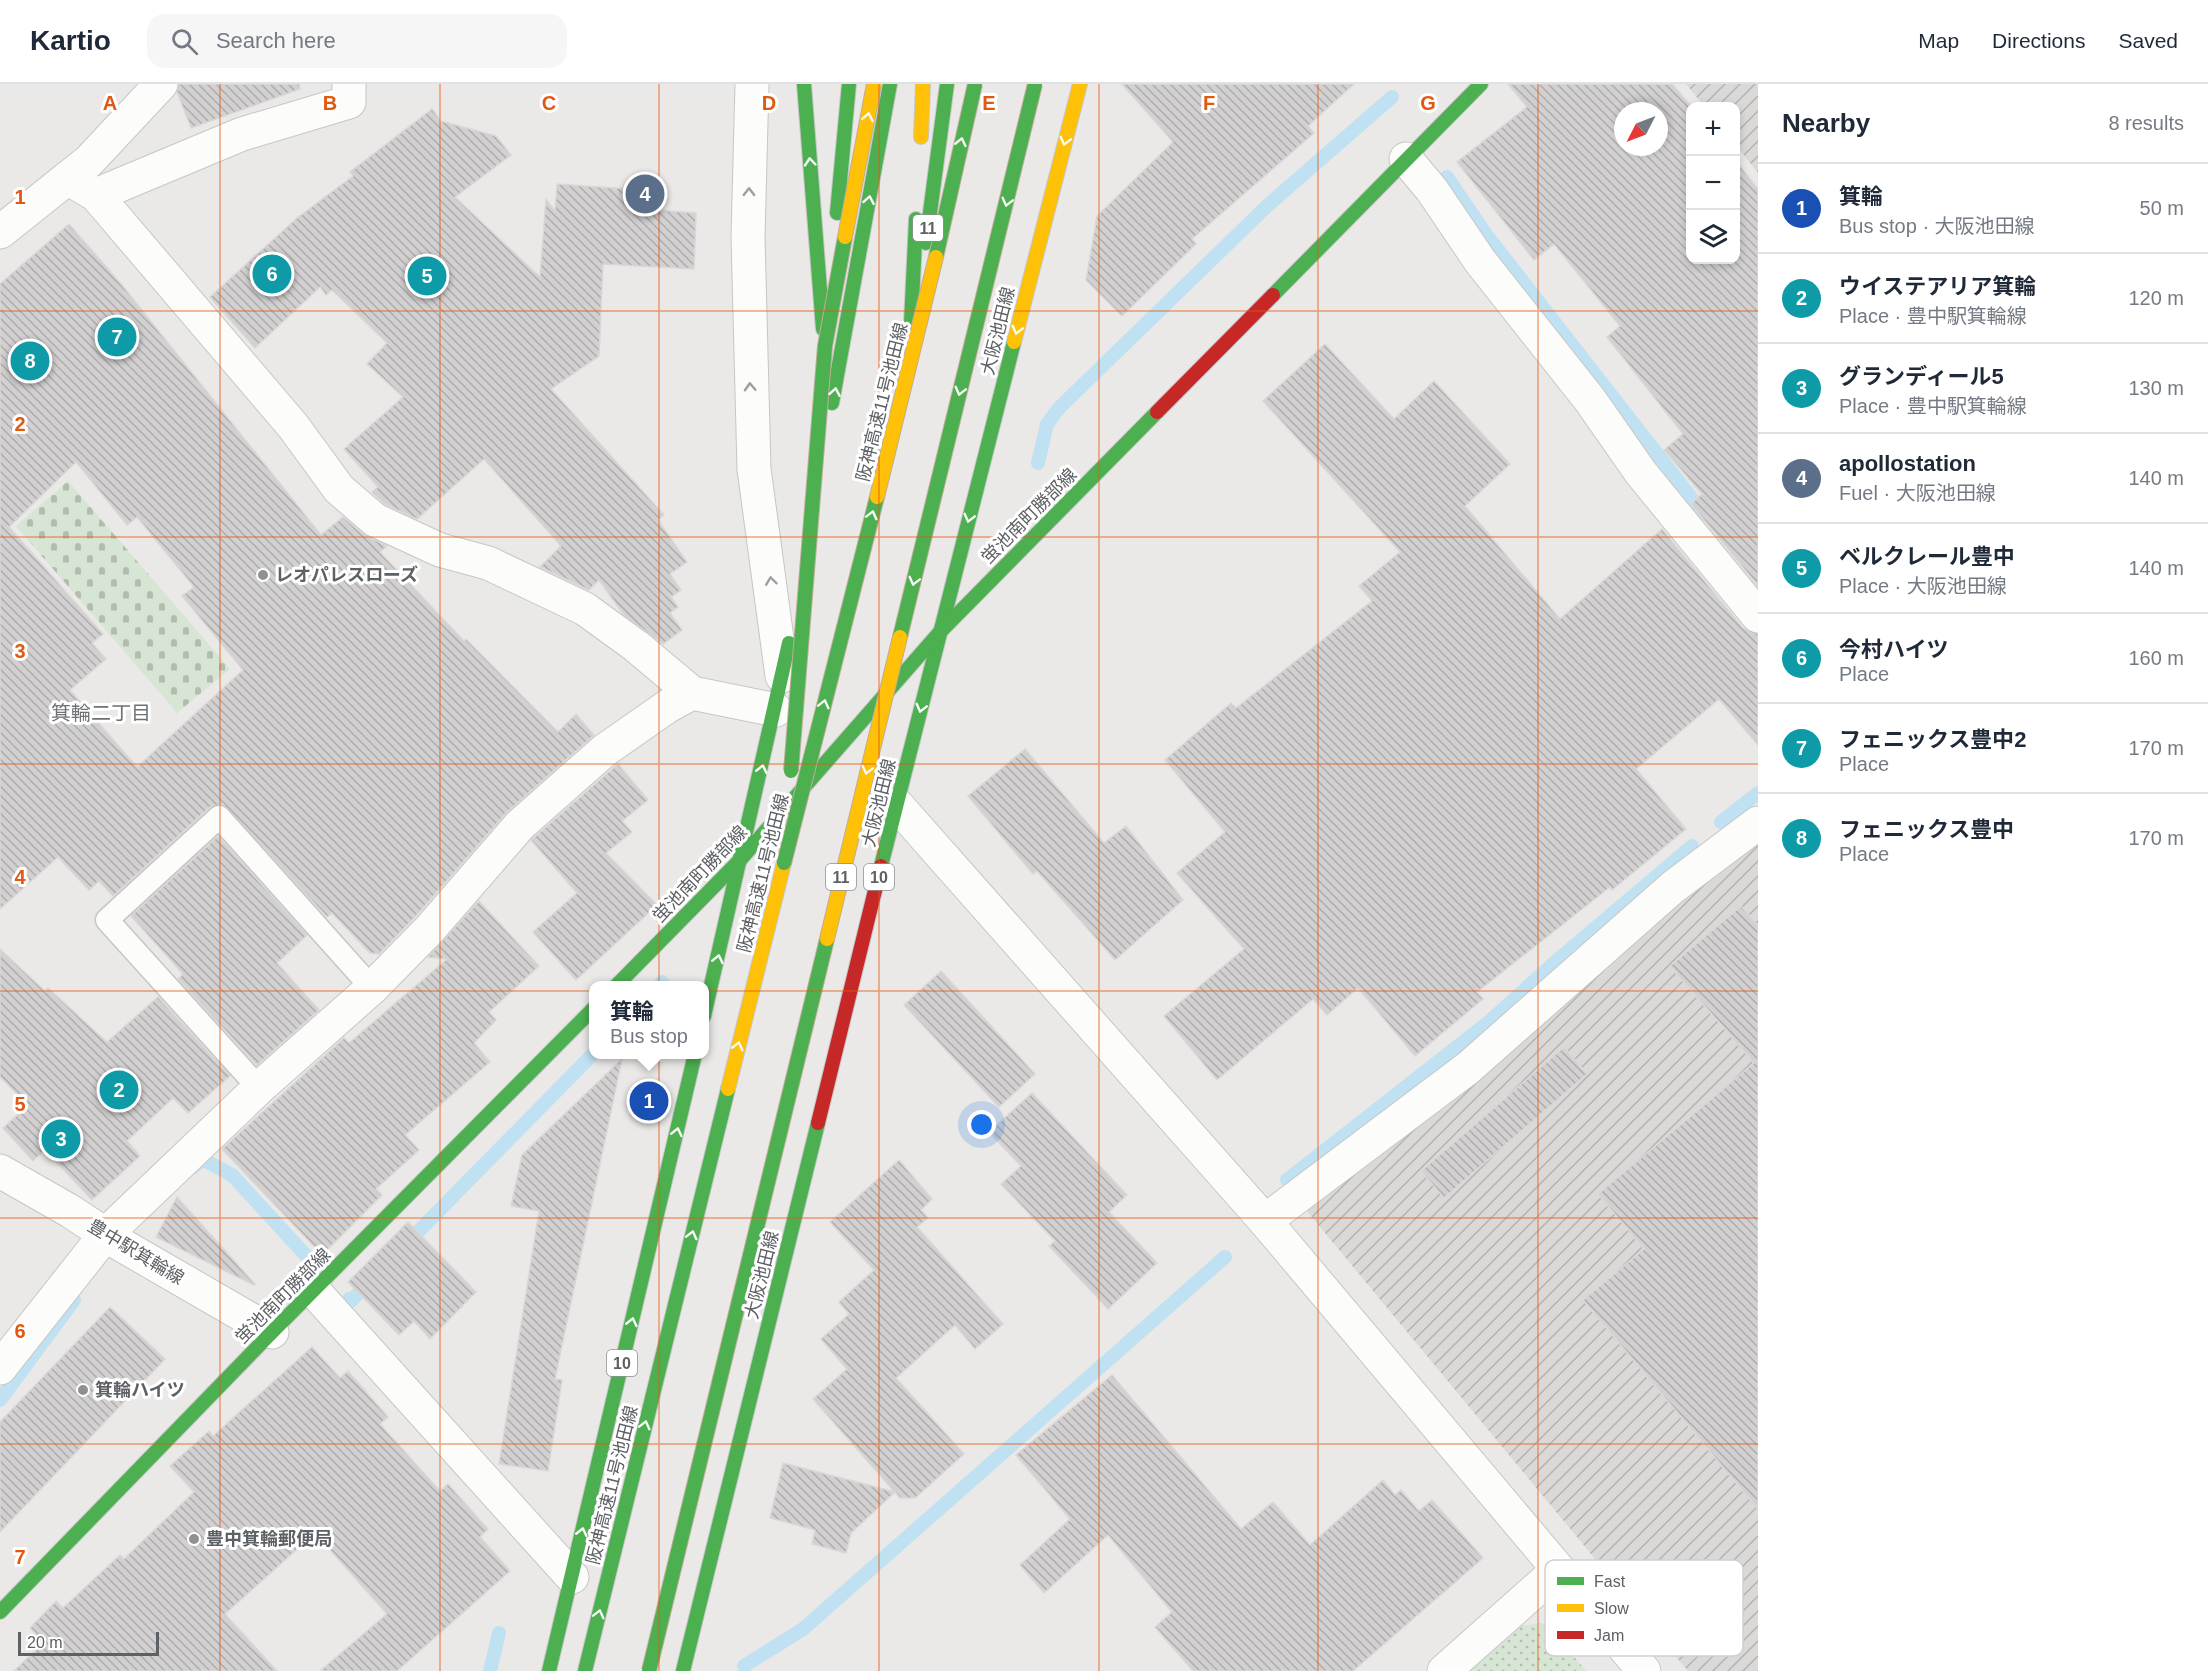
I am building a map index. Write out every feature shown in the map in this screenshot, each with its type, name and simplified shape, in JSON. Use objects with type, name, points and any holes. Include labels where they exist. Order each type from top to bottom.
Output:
[{"type":"main road","name":"11","points":[[804,84],[825,346]]},
{"type":"main road","name":"11","points":[[783,862],[849,84]]},
{"type":"main road","name":"11","points":[[825,346],[874,84]]},
{"type":"main road","points":[[709,999],[779,695],[890,84]]},
{"type":"main road","points":[[920,153],[923,84]]},
{"type":"main road","name":"11","points":[[909,373],[947,84]]},
{"type":"main road","name":"阪神高速11号池田線","points":[[585,1671],[783,862],[909,373],[975,84]]},
{"type":"main road","name":"11","points":[[649,1671],[1035,84]]},
{"type":"main road","name":"大阪池田線","points":[[683,1671],[939,633],[1080,84]]},
{"type":"main road","name":"蛍池南町勝部線","points":[[621,981],[741,859],[939,633],[1481,84]]},
{"type":"main road","name":"11","points":[[825,346],[826,179]]},
{"type":"main road","name":"11","points":[[909,373],[917,200]]},
{"type":"main road","name":"蛍池南町勝部線","points":[[0,1612],[272,1332],[589,1013]]},
{"type":"main road","name":"10","points":[[549,1671],[694,1059]]},
{"type":"street","points":[[83,187],[161,84]]},
{"type":"street","points":[[0,232],[83,187],[242,134],[349,102],[350,84]]},
{"type":"street","points":[[0,1368],[105,1235],[259,1088],[372,988],[429,930],[520,825],[605,750],[668,706],[692,693],[779,695],[754,469],[748,237],[752,84]]},
{"type":"street","points":[[1406,159],[1432,190],[1480,261],[1590,400],[1648,482],[1758,616]]},
{"type":"street","points":[[83,187],[280,409],[339,489],[375,520],[440,550],[488,563],[585,609],[636,646],[692,693]]},
{"type":"street","points":[[897,805],[1265,1221],[1550,1560]]},
{"type":"street","points":[[1265,1221],[1468,1068],[1673,887],[1758,823]]},
{"type":"street","name":"豊中駅箕輪線","points":[[0,1171],[272,1332]]},
{"type":"street","points":[[314,1291],[572,1577]]},
{"type":"street","points":[[1444,1671],[1545,1582]]},
{"type":"street","points":[[1631,1656],[1644,1671]]},
{"type":"lane","points":[[259,1088],[107,920],[219,817],[372,988]]},
{"type":"shaded area","points":[[1686,84],[1758,84],[1758,173],[1740,150],[1740,102],[1701,102]]},
{"type":"shaded area","points":[[1758,842],[1758,1671],[1688,1671],[1676,1656],[1743,1656],[1743,1560],[1596,1560],[1306,1210],[1628,944]]},
{"type":"green space","points":[[68,481],[230,669],[177,713],[16,526]]},
{"type":"green space","points":[[1545,1623],[1545,1656],[1573,1656],[1586,1671],[1464,1671],[1518,1626]]},
{"type":"building","points":[[179,84],[299,84],[300,89],[191,128],[177,92]]},
{"type":"building","points":[[1122,84],[1354,84],[1308,126],[1314,133],[1192,239],[1196,244],[1122,316],[1086,280],[1097,216],[1173,142]]},
{"type":"building","points":[[1508,84],[1672,84],[1688,102],[1686,264],[1740,264],[1740,166],[1758,189],[1758,586],[1691,504],[1702,494],[1664,450],[1683,434],[1607,337],[1620,326],[1554,244],[1534,260],[1457,162],[1527,107]]},
{"type":"building","points":[[432,109],[441,121],[496,136],[511,155],[455,197],[540,277],[546,199],[555,211],[557,184],[629,189],[628,208],[696,213],[694,269],[603,264],[599,356],[551,389],[664,515],[658,520],[687,562],[670,574],[681,590],[671,597],[678,607],[670,613],[682,630],[663,644],[623,614],[599,580],[589,590],[540,567],[561,546],[484,459],[417,519],[385,504],[372,492],[378,487],[344,449],[403,397],[367,364],[387,343],[332,290],[326,295],[320,287],[255,348],[210,297],[297,218],[353,176],[350,172]]},
{"type":"building","points":[[69,224],[122,285],[321,535],[343,517],[363,534],[387,546],[380,552],[464,641],[466,639],[558,732],[576,714],[594,735],[506,813],[415,917],[379,954],[370,953],[332,913],[327,917],[223,804],[210,807],[113,896],[99,881],[89,890],[58,857],[0,909],[0,284]],"holes":[[[76,462],[127,525],[137,517],[194,587],[182,596],[243,670],[137,767],[70,690],[106,659],[92,643],[103,634],[9,527]]]},
{"type":"building","points":[[1325,344],[1394,419],[1434,381],[1510,464],[1465,506],[1560,619],[1662,529],[1743,628],[1758,634],[1758,745],[1719,699],[1636,769],[1686,829],[1612,890],[1610,887],[1477,992],[1483,999],[1415,1056],[1358,988],[1327,1015],[1313,999],[1217,1080],[1164,1016],[1244,949],[1177,873],[1225,832],[1165,760],[1231,703],[1236,708],[1372,601],[1359,586],[1400,552],[1263,401]]},
{"type":"building","points":[[1025,749],[1104,843],[1126,826],[1183,900],[1115,960],[1037,871],[1033,874],[968,796]]},
{"type":"building","points":[[618,764],[648,800],[622,821],[632,832],[606,853],[657,905],[576,980],[533,932],[577,893],[531,840]]},
{"type":"building","points":[[218,836],[307,935],[277,963],[319,1010],[257,1065],[178,979],[183,974],[131,916]]},
{"type":"building","points":[[479,901],[539,966],[489,1012],[496,1020],[474,1043],[490,1062],[405,1135],[419,1150],[376,1189],[382,1195],[322,1255],[222,1149],[344,1038],[349,1043],[447,959],[428,957]]},
{"type":"building","points":[[1741,906],[1758,926],[1758,1509],[1583,1300],[1644,1249],[1598,1194],[1754,1063],[1670,966]]},
{"type":"building","points":[[0,949],[45,991],[48,988],[107,1042],[158,997],[230,1076],[188,1113],[173,1098],[127,1141],[140,1156],[92,1200],[45,1150],[33,1161],[3,1128],[28,1105],[0,1077]]},
{"type":"building","points":[[941,971],[1035,1074],[999,1107],[904,1005]]},
{"type":"building","points":[[1564,1047],[1587,1074],[1444,1198],[1421,1171]]},
{"type":"building","points":[[622,1059],[555,1379],[562,1380],[548,1471],[499,1464],[539,1211],[511,1206],[522,1155]]},
{"type":"building","points":[[1032,1093],[1127,1195],[1109,1212],[1157,1263],[1108,1309],[1049,1246],[1055,1241],[1001,1184],[1021,1166],[989,1132]]},
{"type":"building","points":[[899,1160],[932,1199],[921,1210],[928,1218],[917,1227],[1003,1324],[975,1349],[955,1325],[896,1378],[964,1454],[915,1498],[900,1498],[813,1399],[847,1369],[821,1339],[849,1314],[839,1302],[874,1270],[830,1222]]},
{"type":"building","points":[[177,1197],[255,1284],[254,1285],[156,1237]]},
{"type":"building","points":[[408,1222],[476,1292],[430,1339],[414,1321],[399,1335],[348,1282]]},
{"type":"building","name":"箕輪ハイツ","points":[[110,1307],[165,1359],[0,1532],[0,1422]]},
{"type":"building","points":[[312,1347],[340,1378],[348,1371],[388,1417],[380,1424],[440,1491],[448,1484],[488,1529],[480,1537],[510,1571],[397,1671],[320,1671],[387,1614],[315,1533],[225,1614],[277,1671],[14,1671],[44,1642],[30,1628],[56,1601],[63,1608],[120,1555],[124,1559],[194,1492],[170,1466],[209,1431],[213,1436]]},
{"type":"building","points":[[1112,1375],[1241,1529],[1273,1502],[1310,1545],[1383,1480],[1395,1495],[1401,1490],[1419,1511],[1432,1500],[1483,1558],[1353,1671],[1193,1671],[1155,1627],[1172,1612],[1108,1535],[1044,1593],[1020,1565],[1070,1519],[1016,1455]]},
{"type":"building","points":[[783,1463],[895,1492],[851,1533],[846,1553],[812,1544],[815,1530],[770,1518]]},
{"type":"waterway","points":[[1038,463],[1047,424],[1059,408],[1267,206],[1392,97]]},
{"type":"waterway","points":[[1447,177],[1485,233],[1704,514]]},
{"type":"waterway","points":[[1721,822],[1758,793]]},
{"type":"waterway","points":[[1287,1180],[1490,1021],[1554,963],[1692,846]]},
{"type":"waterway","points":[[405,1245],[589,1058]]},
{"type":"waterway","points":[[192,1168],[202,1159],[232,1175],[310,1260]]},
{"type":"waterway","points":[[744,1666],[803,1629],[1225,1257]]},
{"type":"waterway","points":[[349,1299],[351,1301],[371,1280]]},
{"type":"waterway","points":[[0,1400],[74,1300]]},
{"type":"waterway","points":[[490,1671],[499,1633]]},
{"type":"traffic: fast","points":[[804,84],[823,329]]},
{"type":"traffic: fast","points":[[837,213],[849,84]]},
{"type":"traffic: fast","points":[[832,403],[890,84]]},
{"type":"traffic: fast","points":[[926,243],[947,84]]},
{"type":"traffic: fast","points":[[936,257],[975,84]]},
{"type":"traffic: fast","points":[[900,637],[1035,84]]},
{"type":"traffic: fast","points":[[1273,295],[1481,84]]},
{"type":"traffic: fast","points":[[911,323],[916,219]]},
{"type":"traffic: fast","points":[[791,771],[825,346],[845,237]]},
{"type":"traffic: fast","points":[[881,866],[1014,342]]},
{"type":"traffic: fast","points":[[621,981],[741,859],[939,633],[1157,412]]},
{"type":"traffic: fast","points":[[784,863],[877,497]]},
{"type":"traffic: fast","points":[[709,994],[789,643]]},
{"type":"traffic: fast","points":[[649,1671],[827,939]]},
{"type":"traffic: fast","points":[[0,1612],[272,1332],[589,1013]]},
{"type":"traffic: fast","points":[[549,1671],[694,1059]]},
{"type":"traffic: fast","points":[[585,1671],[728,1089]]},
{"type":"traffic: fast","points":[[683,1671],[818,1123]]},
{"type":"traffic: slow","points":[[845,237],[874,84]]},
{"type":"traffic: slow","points":[[921,137],[923,84]]},
{"type":"traffic: slow","points":[[1014,342],[1080,84]]},
{"type":"traffic: slow","points":[[877,497],[936,257]]},
{"type":"traffic: slow","points":[[827,939],[900,637]]},
{"type":"traffic: slow","points":[[728,1089],[784,863]]},
{"type":"traffic: jam","points":[[1157,412],[1273,295]]},
{"type":"traffic: jam","points":[[818,1123],[881,866]]},
{"type":"place","name":"apollostation","points":[[645,194]]},
{"type":"place","name":"今村ハイツ","points":[[272,274]]},
{"type":"place","name":"ベルクレール豊中","points":[[427,276]]},
{"type":"place","name":"フェニックス豊中2","points":[[117,337]]},
{"type":"place","name":"フェニックス豊中","points":[[30,361]]},
{"type":"place","name":"レオパレスローズ","points":[[263,575]]},
{"type":"place","name":"ウイステアリア箕輪","points":[[119,1090]]},
{"type":"place","name":"箕輪","points":[[649,1101]]},
{"type":"place","name":"グランディール5","points":[[61,1139]]},
{"type":"place","name":"箕輪ハイツ","points":[[83,1390]]},
{"type":"place","name":"豊中箕輪郵便局","points":[[194,1539]]},
{"type":"district","name":"箕輪二丁目","points":[[101,713]]}]
